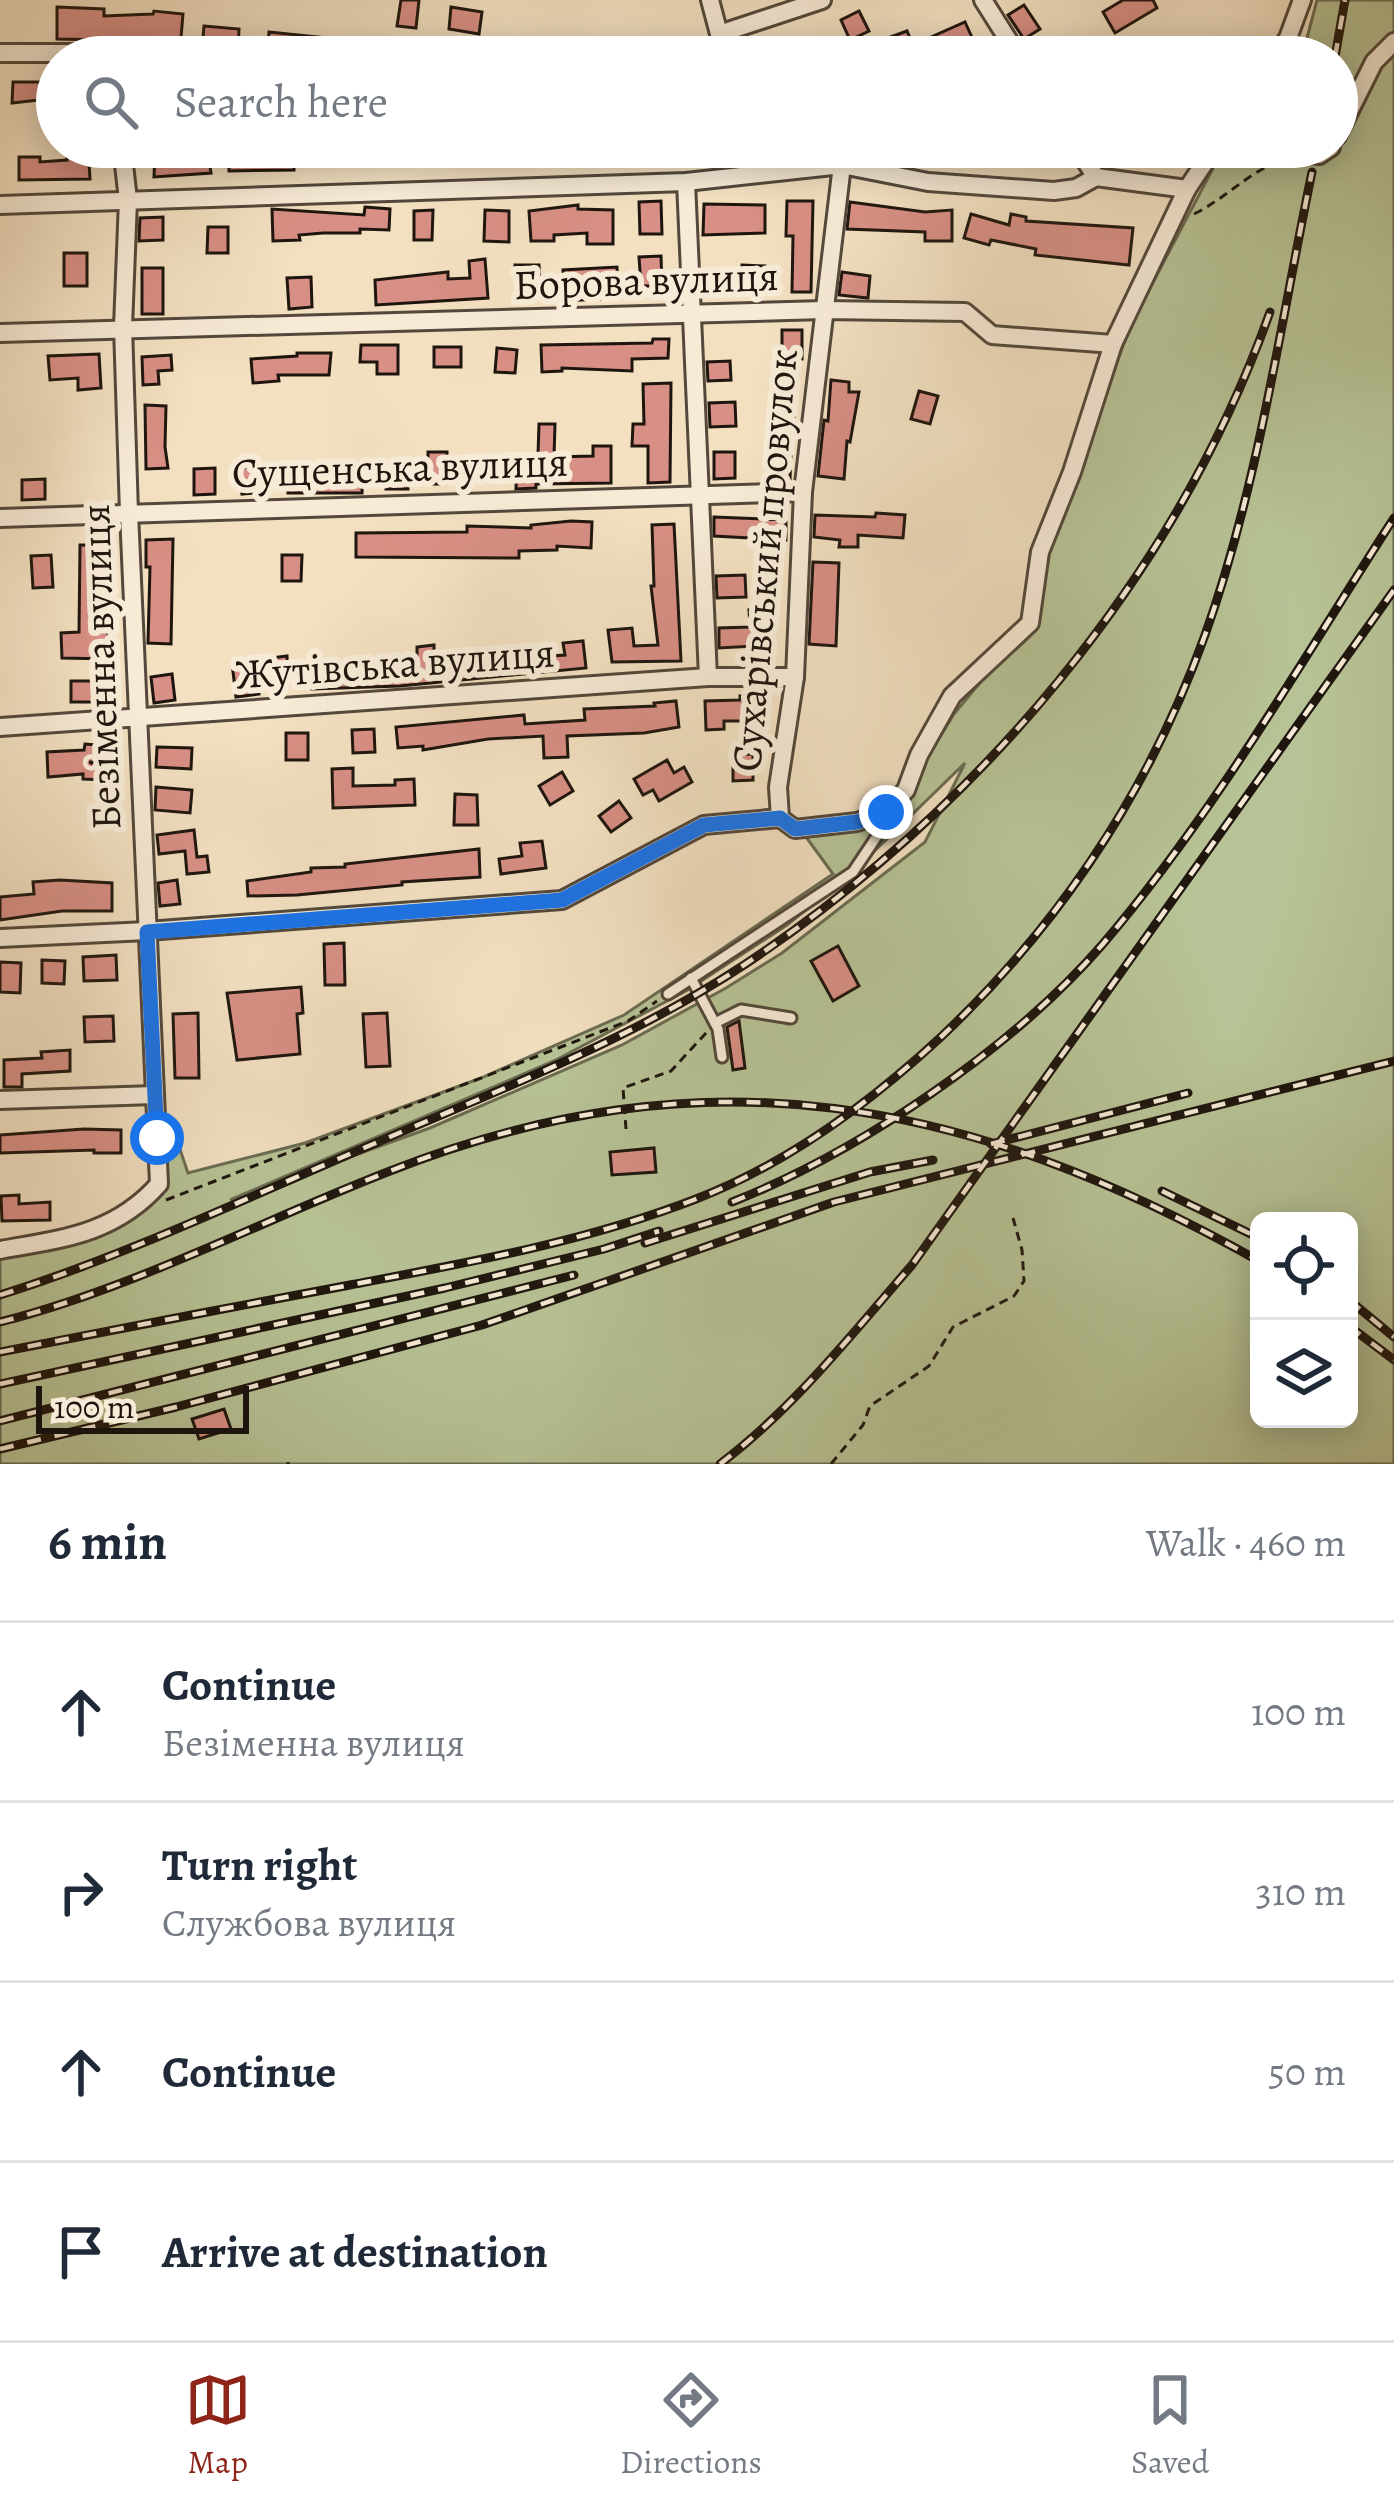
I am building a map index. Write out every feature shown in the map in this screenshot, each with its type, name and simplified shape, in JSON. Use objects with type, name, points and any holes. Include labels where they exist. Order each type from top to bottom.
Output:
[{"type":"street","points":[[710,0],[719,34],[822,0]]},
{"type":"street","points":[[983,0],[1006,36]]},
{"type":"street","points":[[1289,36],[1302,0]]},
{"type":"street","points":[[1358,94],[1374,62],[1394,42]]},
{"type":"street","points":[[0,53],[36,54]]},
{"type":"street","name":"Безіменна вулиця","points":[[124,168],[129,513],[159,1184],[136,1210]]},
{"type":"street","points":[[0,205],[686,182],[814,168]]},
{"type":"street","name":"Сухарівський провулок","points":[[780,818],[778,787],[795,677],[802,492],[842,168]]},
{"type":"street","points":[[857,168],[928,182],[1022,190],[1076,188],[1096,177],[1187,189]]},
{"type":"street","points":[[1090,168],[1096,177]]},
{"type":"street","points":[[0,938],[147,932],[562,900],[704,825],[780,818],[795,829],[857,822],[886,812],[906,790],[919,755],[952,696],[1030,623],[1040,552],[1072,472],[1113,344],[1201,168]]},
{"type":"street","points":[[686,182],[708,676]]},
{"type":"street","name":"Борова вулиця","points":[[0,333],[824,310],[965,312],[992,335],[1113,344]]},
{"type":"street","name":"Сущенська вулиця","points":[[0,518],[802,492]]},
{"type":"street","name":"Жутівська вулиця","points":[[0,727],[708,676],[795,677]]},
{"type":"street","points":[[0,1100],[155,1095]]},
{"type":"street","points":[[0,1250],[77,1237],[136,1210]]},
{"type":"lane","points":[[668,994],[853,872],[906,790]]},
{"type":"lane","points":[[691,978],[715,1023],[722,1057]]},
{"type":"lane","points":[[715,1023],[741,1010],[791,1018]]},
{"type":"path","points":[[1170,225],[1219,201],[1259,168]]},
{"type":"path","points":[[136,1210],[628,1021],[668,994]]},
{"type":"path","points":[[626,1129],[623,1088],[671,1071],[715,1023]]},
{"type":"path","points":[[831,1464],[862,1425],[870,1406],[929,1366],[953,1327],[1014,1296],[1024,1281],[1022,1250],[1012,1218]]},
{"type":"green space","points":[[1317,0],[1394,0],[1394,1464],[0,1464],[0,1250],[77,1237],[156,1187],[157,1138],[169,1117],[188,1173],[305,1143],[481,1078],[624,1015],[833,874],[806,837],[862,827],[897,807],[954,714],[1027,626],[1039,568],[1084,459],[1129,328],[1213,168],[1358,168],[1358,36],[1308,36]],"holes":[[[965,763],[925,842],[782,953],[622,1045],[430,1128],[230,1200],[554,1061],[686,991],[787,925],[853,872]]]},
{"type":"building","points":[[401,0],[419,0],[416,28],[397,26]]},
{"type":"building","points":[[1123,0],[1153,0],[1157,8],[1115,33],[1103,12]]},
{"type":"building","points":[[1024,5],[1040,29],[1022,36],[1008,15]]},
{"type":"building","points":[[57,7],[104,9],[104,16],[154,11],[183,14],[181,36],[57,36]]},
{"type":"building","points":[[451,7],[482,12],[479,34],[449,29]]},
{"type":"building","points":[[859,11],[869,31],[848,36],[841,20]]},
{"type":"building","points":[[965,22],[971,36],[933,36]]},
{"type":"building","points":[[204,26],[239,29],[239,36],[203,36]]},
{"type":"building","points":[[13,82],[36,82],[36,100],[12,103]]},
{"type":"building","points":[[19,157],[36,157],[36,168],[89,168],[90,179],[19,180]]},
{"type":"building","points":[[154,168],[210,168],[211,173],[154,177]]},
{"type":"building","points":[[229,168],[294,168],[294,170]]},
{"type":"building","points":[[661,201],[662,234],[640,234],[639,202]]},
{"type":"building","points":[[787,201],[813,201],[811,292],[792,292],[793,236],[786,236]]},
{"type":"building","points":[[850,202],[925,212],[952,210],[952,241],[925,241],[925,232],[847,229]]},
{"type":"building","points":[[704,204],[765,205],[765,233],[703,235]]},
{"type":"building","points":[[578,205],[578,209],[613,210],[613,244],[587,244],[587,233],[531,241],[529,211]]},
{"type":"building","points":[[365,207],[390,209],[389,230],[360,229],[360,233],[273,241],[272,209],[364,215]]},
{"type":"building","points":[[433,210],[432,240],[414,240],[414,211]]},
{"type":"building","points":[[485,210],[509,211],[509,242],[484,241]]},
{"type":"building","points":[[971,214],[1009,225],[1011,214],[1026,217],[1026,221],[1133,228],[1129,265],[1035,255],[1036,249],[964,238]]},
{"type":"building","points":[[163,217],[163,240],[139,241],[140,218]]},
{"type":"building","points":[[208,227],[228,227],[228,253],[207,253]]},
{"type":"building","points":[[64,253],[87,253],[87,286],[64,286]]},
{"type":"building","points":[[661,256],[662,286],[641,286],[639,257]]},
{"type":"building","points":[[485,259],[488,298],[376,305],[375,280],[448,272],[448,279],[470,278],[469,261]]},
{"type":"building","points":[[515,265],[539,265],[540,294],[516,295]]},
{"type":"building","points":[[742,265],[765,266],[765,294],[704,296],[704,270],[742,271]]},
{"type":"building","points":[[617,267],[618,298],[564,301],[563,270]]},
{"type":"building","points":[[142,268],[163,268],[163,314],[142,314]]},
{"type":"building","points":[[842,272],[870,276],[868,298],[839,295]]},
{"type":"building","points":[[311,277],[312,307],[289,309],[287,278]]},
{"type":"building","points":[[782,330],[802,330],[802,359],[782,359]]},
{"type":"building","points":[[653,339],[669,339],[668,358],[632,359],[632,371],[562,368],[542,372],[541,345],[652,343]]},
{"type":"building","points":[[361,345],[398,345],[398,374],[377,374],[377,362],[360,362]]},
{"type":"building","points":[[434,347],[461,347],[461,367],[434,367]]},
{"type":"building","points":[[497,348],[517,350],[515,373],[495,372]]},
{"type":"building","points":[[331,353],[329,375],[278,375],[279,381],[253,383],[251,359]]},
{"type":"building","points":[[99,354],[101,388],[78,390],[78,378],[50,380],[48,356]]},
{"type":"building","points":[[171,355],[172,370],[158,371],[159,384],[143,385],[142,357]]},
{"type":"building","points":[[730,361],[731,380],[708,381],[707,362]]},
{"type":"building","points":[[831,380],[849,382],[849,392],[859,392],[844,479],[818,476]]},
{"type":"building","points":[[671,383],[670,482],[648,483],[648,446],[632,446],[633,424],[644,424],[643,384]]},
{"type":"building","points":[[779,387],[795,387],[794,417],[778,416]]},
{"type":"building","points":[[919,391],[938,396],[930,424],[911,419]]},
{"type":"building","points":[[735,402],[736,426],[710,427],[709,403]]},
{"type":"building","points":[[145,405],[166,406],[168,468],[146,469]]},
{"type":"building","points":[[539,424],[555,424],[554,457],[593,456],[593,446],[611,446],[611,483],[536,484],[536,488],[516,489],[517,456],[538,455]]},
{"type":"building","points":[[428,452],[447,452],[447,484],[386,489],[387,462],[428,461]]},
{"type":"building","points":[[714,452],[735,452],[735,478],[714,479]]},
{"type":"building","points":[[770,453],[791,454],[790,480],[769,479]]},
{"type":"building","points":[[363,461],[362,493],[288,493],[287,466]]},
{"type":"building","points":[[260,466],[263,492],[242,494],[239,468]]},
{"type":"building","points":[[215,468],[215,494],[194,495],[194,469]]},
{"type":"building","points":[[45,479],[45,499],[22,500],[22,480]]},
{"type":"building","points":[[876,513],[905,515],[903,538],[858,535],[858,547],[839,547],[840,540],[814,537],[815,515],[875,517]]},
{"type":"building","points":[[714,517],[786,520],[786,540],[714,536]]},
{"type":"building","points":[[592,522],[591,548],[519,551],[519,558],[356,557],[356,533],[467,532],[467,526],[531,528]]},
{"type":"building","points":[[674,524],[681,661],[612,662],[608,630],[632,628],[634,646],[658,645],[651,586],[652,525]]},
{"type":"building","points":[[173,539],[171,644],[148,643],[146,540]]},
{"type":"building","points":[[80,545],[105,545],[109,659],[62,658],[61,633],[79,632]]},
{"type":"building","points":[[51,555],[53,587],[33,588],[31,556]]},
{"type":"building","points":[[282,555],[302,555],[301,581],[282,581]]},
{"type":"building","points":[[813,562],[839,563],[836,646],[809,644]]},
{"type":"building","points":[[745,575],[746,597],[717,598],[716,576]]},
{"type":"building","points":[[768,609],[771,645],[719,648],[719,628],[750,627],[749,610]]},
{"type":"building","points":[[583,641],[586,668],[400,686],[312,689],[311,664],[417,659],[417,647],[434,645],[434,656],[505,649],[506,659],[565,655],[563,643]]},
{"type":"building","points":[[287,656],[288,685],[258,687],[259,694],[236,697],[232,663]]},
{"type":"building","points":[[172,674],[175,700],[154,703],[151,677]]},
{"type":"building","points":[[71,681],[103,681],[102,702],[71,702]]},
{"type":"building","points":[[740,696],[759,696],[759,721],[724,721],[724,729],[706,730],[705,701],[740,700]]},
{"type":"building","points":[[676,701],[679,727],[567,736],[568,757],[544,758],[543,736],[423,750],[423,746],[398,748],[396,727],[524,715],[525,724],[585,720],[584,709]]},
{"type":"building","points":[[374,729],[375,752],[353,753],[352,730]]},
{"type":"building","points":[[286,733],[308,733],[308,760],[286,760]]},
{"type":"building","points":[[85,744],[109,746],[107,780],[83,779],[83,774],[48,777],[47,752],[84,750]]},
{"type":"building","points":[[157,747],[192,748],[191,769],[156,767]]},
{"type":"building","points":[[753,754],[753,780],[733,781],[733,755]]},
{"type":"building","points":[[667,760],[674,773],[684,767],[692,782],[659,801],[653,790],[643,795],[634,779]]},
{"type":"building","points":[[353,768],[353,786],[395,785],[395,780],[414,779],[415,805],[333,808],[332,769]]},
{"type":"building","points":[[562,772],[573,791],[550,805],[539,786]]},
{"type":"building","points":[[156,787],[192,790],[190,813],[155,810]]},
{"type":"building","points":[[455,794],[477,795],[478,825],[454,825]]},
{"type":"building","points":[[619,801],[631,818],[611,832],[599,816]]},
{"type":"building","points":[[194,830],[197,857],[207,856],[209,872],[187,874],[185,851],[159,854],[157,835]]},
{"type":"building","points":[[542,841],[546,868],[501,874],[499,859],[522,856],[520,843]]},
{"type":"building","points":[[479,849],[480,877],[248,896],[247,881],[311,872],[311,868]]},
{"type":"building","points":[[177,880],[180,904],[160,906],[158,883]]},
{"type":"building","points":[[33,882],[112,883],[112,911],[62,911],[0,920],[0,897],[34,894]]},
{"type":"building","points":[[344,943],[345,985],[325,985],[324,944]]},
{"type":"building","points":[[838,946],[859,986],[833,1001],[811,961]]},
{"type":"building","points":[[116,955],[117,980],[84,981],[83,957]]},
{"type":"building","points":[[42,960],[65,961],[64,984],[42,983]]},
{"type":"building","points":[[0,962],[21,963],[20,993],[0,992]]},
{"type":"building","points":[[301,987],[300,1054],[237,1060],[227,993]]},
{"type":"building","points":[[198,1013],[199,1078],[175,1078],[173,1014]]},
{"type":"building","points":[[387,1013],[390,1066],[366,1067],[363,1014]]},
{"type":"building","points":[[113,1016],[114,1041],[85,1042],[84,1017]]},
{"type":"building","points":[[739,1021],[745,1068],[733,1070],[727,1027]]},
{"type":"building","points":[[70,1050],[70,1071],[22,1074],[22,1087],[4,1087],[4,1060],[42,1058],[41,1052]]},
{"type":"building","points":[[121,1130],[121,1153],[0,1153],[0,1135]]},
{"type":"building","points":[[654,1148],[656,1172],[612,1175],[610,1152]]},
{"type":"building","points":[[19,1195],[19,1204],[50,1202],[50,1220],[2,1221],[1,1196]]},
{"type":"building","points":[[224,1409],[231,1429],[199,1439],[192,1419]]},
{"type":"railway","points":[[1339,36],[1345,0]]},
{"type":"railway","points":[[0,1352],[481,1259],[654,1214],[730,1185],[795,1150],[857,1108],[942,1036],[1063,901],[1129,800],[1183,692],[1240,522],[1312,172]]},
{"type":"railway","points":[[0,1295],[191,1223],[611,1040],[701,992],[830,903],[912,835],[989,760],[1060,680],[1124,594],[1181,504],[1230,410],[1270,312]]},
{"type":"railway","points":[[732,1202],[831,1155],[931,1094],[1065,984],[1182,843],[1394,518]]},
{"type":"railway","points":[[720,1464],[798,1394],[912,1265],[1394,590]]},
{"type":"railway","points":[[0,1449],[482,1325],[834,1202],[1394,1061]]},
{"type":"railway","points":[[991,1144],[1188,1093]]},
{"type":"railway","points":[[0,1322],[99,1291],[390,1171],[506,1133],[618,1110],[727,1102],[834,1108],[940,1128],[1045,1161],[1151,1205],[1250,1256]]},
{"type":"railway","points":[[645,1243],[870,1172],[933,1160]]},
{"type":"railway","points":[[1162,1191],[1250,1234]]},
{"type":"railway","points":[[0,1384],[445,1288],[659,1231]]},
{"type":"railway","points":[[0,1421],[574,1275]]},
{"type":"railway","points":[[1358,1307],[1394,1337]]},
{"type":"railway","points":[[1358,1333],[1394,1360]]},
{"type":"route","points":[[157,1138],[147,932],[562,900],[704,825],[780,818],[795,829],[857,822],[886,812]]}]
